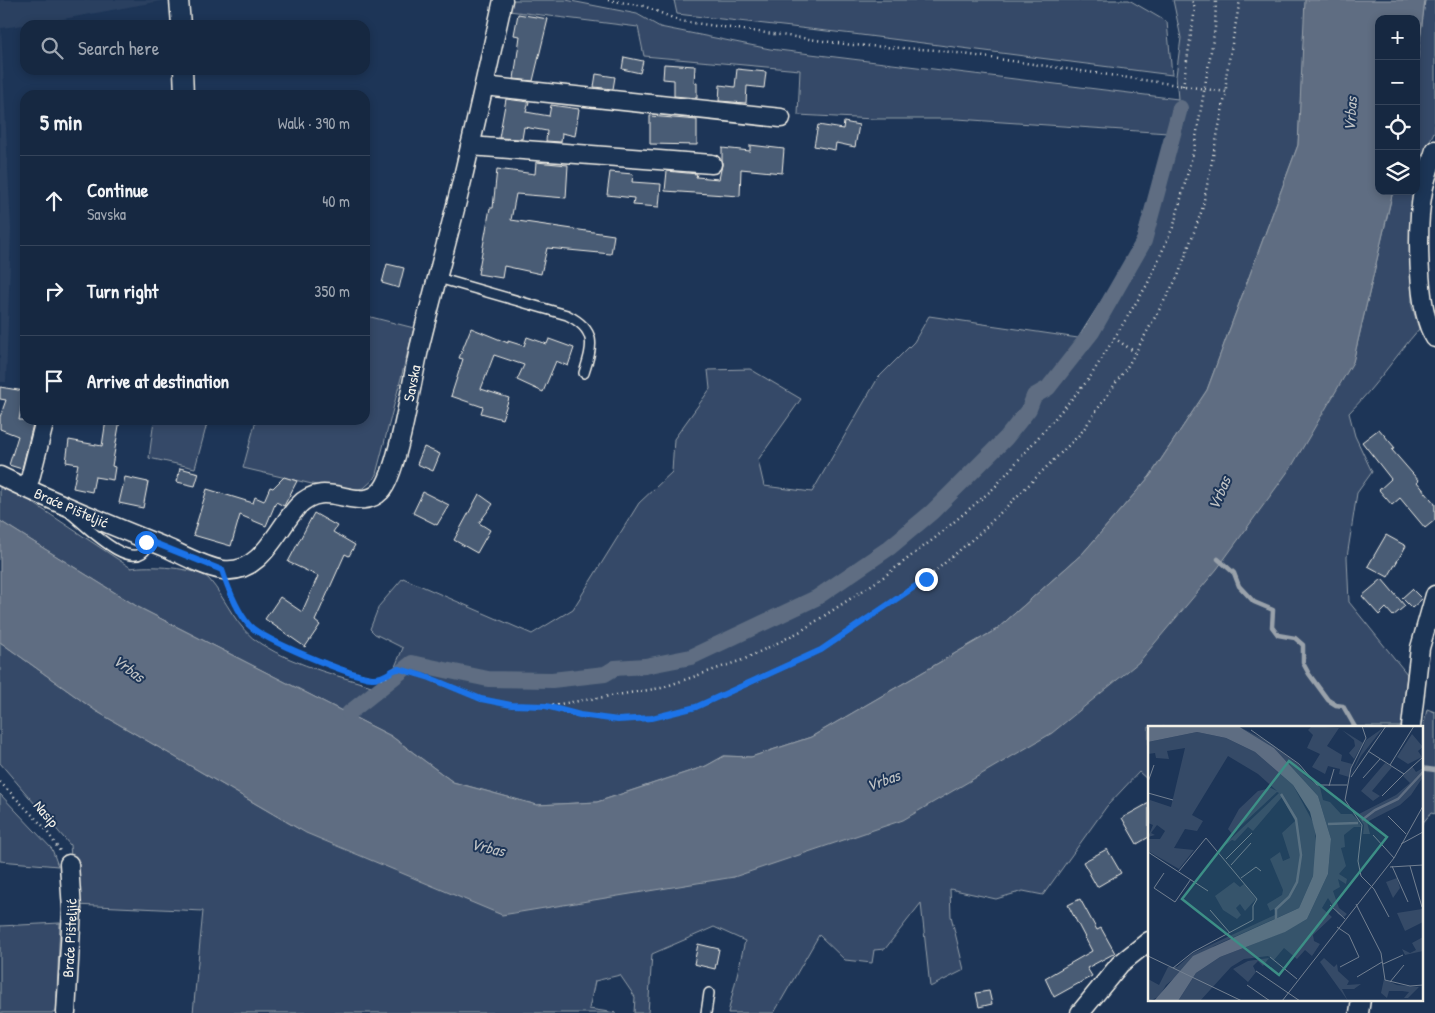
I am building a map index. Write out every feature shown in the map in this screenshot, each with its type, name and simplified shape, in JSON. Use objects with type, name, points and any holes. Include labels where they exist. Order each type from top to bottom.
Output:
[{"type":"street","points":[[179,0],[181,20]]},
{"type":"street","name":"Savska","points":[[222,570],[237,569],[250,564],[283,527],[299,505],[316,495],[334,494],[356,500],[369,498],[381,491],[395,461],[420,344],[470,146],[503,0]]},
{"type":"street","points":[[182,75],[184,90]]},
{"type":"street","points":[[484,86],[781,118]]},
{"type":"street","points":[[470,146],[712,164]]},
{"type":"street","points":[[1435,150],[1423,190],[1420,239],[1422,297],[1429,329],[1435,338]]},
{"type":"street","points":[[25,488],[32,472],[44,425]]},
{"type":"street","name":"Braće Pišteljić","points":[[0,476],[142,538],[222,570]]},
{"type":"street","points":[[1411,726],[1420,648],[1435,595]]},
{"type":"street","name":"Braće Pišteljić","points":[[66,1013],[72,910],[69,864]]},
{"type":"street","points":[[1080,1013],[1120,964],[1148,942]]},
{"type":"street","points":[[1359,1013],[1361,1000]]},
{"type":"lane","points":[[438,278],[567,315],[577,320],[585,326],[592,343],[584,373]]},
{"type":"lane","points":[[706,1013],[709,993]]},
{"type":"path","points":[[608,0],[644,6],[680,21],[852,46],[936,50],[1226,92]]},
{"type":"path","points":[[1183,86],[1195,9],[1192,0]]},
{"type":"path","points":[[222,570],[227,586],[249,626],[288,648],[370,678],[383,678],[396,669],[400,669],[430,678],[481,699],[511,705],[546,706],[661,688],[745,659],[817,620],[890,572],[935,538],[994,488],[1089,379],[1147,285],[1174,225],[1194,149],[1214,28],[1216,0]]},
{"type":"path","points":[[546,706],[580,715],[609,719],[652,718],[696,707],[821,650],[926,579],[982,531],[1081,433],[1136,352],[1178,276],[1202,210],[1226,92],[1226,77],[1240,0]]},
{"type":"path","points":[[1114,338],[1136,352]]},
{"type":"path","name":"Nasip","points":[[0,782],[44,827],[69,864]]},
{"type":"shaded area","points":[[0,0],[166,0],[58,20],[20,20],[20,26],[1,28],[11,229],[6,382],[0,382]]},
{"type":"shaded area","points":[[513,0],[566,0],[637,14],[660,27],[770,49],[1178,99],[1176,76],[1181,38],[1173,0],[1306,0],[1298,145],[1207,390],[1150,476],[1083,553],[997,629],[811,737],[751,757],[724,756],[706,766],[597,802],[537,805],[453,782],[391,736],[138,607],[0,521],[0,481],[131,568],[183,569],[203,575],[209,579],[232,614],[252,638],[275,652],[321,671],[385,690],[403,648],[375,634],[370,629],[379,606],[403,578],[532,634],[573,609],[639,503],[672,472],[674,439],[710,389],[708,370],[750,369],[801,399],[758,460],[764,486],[812,492],[878,378],[914,342],[929,316],[1078,338],[1134,249],[1168,133],[957,119],[874,119],[798,115],[800,70],[644,56],[638,27],[509,11]]},
{"type":"shaded area","points":[[674,0],[1129,0],[1167,22],[1172,75],[853,34],[677,14]]},
{"type":"shaded area","points":[[1425,0],[1435,0],[1435,130],[1420,161],[1420,40]]},
{"type":"shaded area","points":[[1392,195],[1416,195],[1412,246],[1412,306],[1419,329],[1368,393],[1349,413],[1355,436],[1372,472],[1357,493],[1347,557],[1349,602],[1407,674],[1402,726],[1148,726],[1148,780],[1139,772],[1107,806],[1043,895],[1023,891],[996,899],[950,889],[951,916],[964,970],[930,987],[921,903],[885,949],[874,950],[872,963],[845,960],[819,935],[774,1013],[728,1013],[745,941],[714,927],[652,954],[648,1013],[634,1013],[635,997],[620,975],[595,981],[589,1009],[616,1013],[193,1013],[203,911],[75,905],[70,845],[0,763],[0,642],[96,711],[299,829],[734,877],[1353,362]]},
{"type":"shaded area","points":[[370,317],[414,328],[375,478],[364,488],[342,491],[243,468],[255,425],[370,425]]},
{"type":"shaded area","points":[[153,425],[207,425],[195,468],[149,458]]},
{"type":"shaded area","points":[[1427,709],[1435,712],[1435,814],[1431,813],[1422,824],[1422,734]]},
{"type":"shaded area","points":[[0,794],[52,849],[58,866],[0,861]]},
{"type":"shaded area","points":[[60,923],[56,1013],[0,1013],[0,926]]},
{"type":"water","name":"Vrbas","points":[[1305,0],[1425,0],[1420,40],[1420,15],[1375,15],[1375,195],[1392,195],[1353,362],[1292,466],[1217,569],[1139,662],[1052,733],[903,820],[734,877],[502,915],[306,833],[96,711],[0,642],[0,521],[138,607],[391,736],[453,782],[537,805],[597,802],[706,766],[724,756],[751,757],[811,737],[997,629],[1083,553],[1150,476],[1207,390],[1298,145]]},
{"type":"building","points":[[518,14],[548,19],[533,81],[514,79],[520,36],[514,35]]},
{"type":"building","points":[[624,57],[643,61],[640,73],[622,69]]},
{"type":"building","points":[[664,64],[695,66],[694,83],[697,83],[697,98],[674,96],[674,80],[663,79]]},
{"type":"building","points":[[737,69],[766,72],[764,88],[747,86],[746,103],[719,101],[720,85],[735,87]]},
{"type":"building","points":[[596,74],[615,77],[613,89],[594,87]]},
{"type":"building","points":[[506,99],[529,102],[526,112],[549,116],[551,105],[579,109],[575,136],[562,133],[561,142],[546,141],[547,131],[524,127],[522,139],[499,138]]},
{"type":"building","points":[[650,116],[697,120],[697,145],[650,144]]},
{"type":"building","points":[[844,122],[859,125],[855,147],[836,143],[835,150],[814,146],[818,125],[843,129]]},
{"type":"building","points":[[750,145],[784,149],[782,173],[741,169],[740,196],[665,191],[667,171],[697,174],[696,177],[719,179],[722,165],[722,148],[750,151]]},
{"type":"building","points":[[536,162],[568,165],[566,198],[516,194],[511,220],[614,235],[611,254],[547,248],[541,274],[504,266],[502,278],[478,274],[490,208],[493,208],[497,169],[535,174]]},
{"type":"building","points":[[610,172],[633,174],[632,182],[661,184],[659,207],[633,205],[634,198],[607,195]]},
{"type":"building","points":[[387,264],[404,268],[399,288],[382,283]]},
{"type":"building","points":[[471,328],[508,343],[508,341],[524,346],[527,337],[547,344],[549,339],[574,348],[568,366],[556,361],[543,392],[517,380],[524,365],[494,355],[481,389],[509,398],[502,419],[481,413],[483,407],[451,396],[463,359],[459,358]]},
{"type":"building","points":[[0,387],[20,390],[20,425],[33,425],[22,469],[9,465],[18,436],[0,429],[0,417],[6,400],[0,399]]},
{"type":"building","points":[[105,425],[119,425],[112,466],[115,467],[113,480],[95,477],[92,492],[73,488],[78,464],[66,462],[69,440],[102,446]]},
{"type":"building","points":[[1379,429],[1395,448],[1392,450],[1419,481],[1417,482],[1435,504],[1435,520],[1425,528],[1400,498],[1392,505],[1379,490],[1391,479],[1362,442]]},
{"type":"building","points":[[424,447],[440,454],[433,471],[417,464]]},
{"type":"building","points":[[180,468],[199,473],[195,486],[177,482]]},
{"type":"building","points":[[125,477],[148,482],[143,508],[119,503]]},
{"type":"building","points":[[284,477],[297,481],[284,506],[276,502],[266,526],[240,515],[231,546],[193,535],[207,489],[253,503],[255,497],[264,501],[270,487],[273,488]]},
{"type":"building","points":[[423,492],[449,505],[437,525],[413,513]]},
{"type":"building","points":[[479,494],[493,504],[479,523],[490,530],[477,553],[454,540]]},
{"type":"building","points":[[314,513],[337,526],[333,532],[355,545],[349,556],[345,554],[315,621],[320,625],[305,647],[265,619],[280,597],[302,612],[318,576],[288,562]]},
{"type":"building","points":[[1386,535],[1406,546],[1388,577],[1368,566]]},
{"type":"building","points":[[1382,579],[1405,606],[1393,616],[1386,608],[1379,615],[1362,596]]},
{"type":"building","points":[[1412,589],[1422,599],[1412,608],[1402,598]]},
{"type":"building","points":[[1148,804],[1148,838],[1137,844],[1122,818]]},
{"type":"building","points":[[1107,849],[1121,873],[1097,887],[1083,862]]},
{"type":"building","points":[[1080,899],[1097,930],[1101,928],[1115,953],[1087,968],[1092,976],[1054,997],[1045,978],[1092,951],[1068,905]]},
{"type":"building","points":[[698,944],[719,949],[715,969],[694,964]]},
{"type":"building","points":[[989,991],[992,1004],[979,1007],[976,993]]},
{"type":"waterway","points":[[349,713],[412,663],[488,679],[552,680],[605,674],[615,668],[645,666],[691,657],[816,598],[889,548],[932,512],[1006,438],[1029,409],[1034,396],[1048,388],[1092,332],[1144,241],[1180,108]]},
{"type":"waterway","points":[[1218,559],[1234,573],[1239,586],[1254,602],[1273,610],[1272,627],[1278,635],[1295,638],[1303,645],[1303,663],[1309,674],[1328,700],[1336,705],[1343,706],[1354,726]]},
{"type":"waterway","points":[[1422,768],[1435,770]]},
{"type":"route","points":[[146,542],[142,538],[222,570],[227,586],[249,626],[281,645],[310,657],[370,678],[383,678],[396,669],[400,669],[430,678],[481,699],[511,705],[546,706],[580,715],[618,720],[652,718],[696,707],[768,676],[821,650],[926,579]]}]
